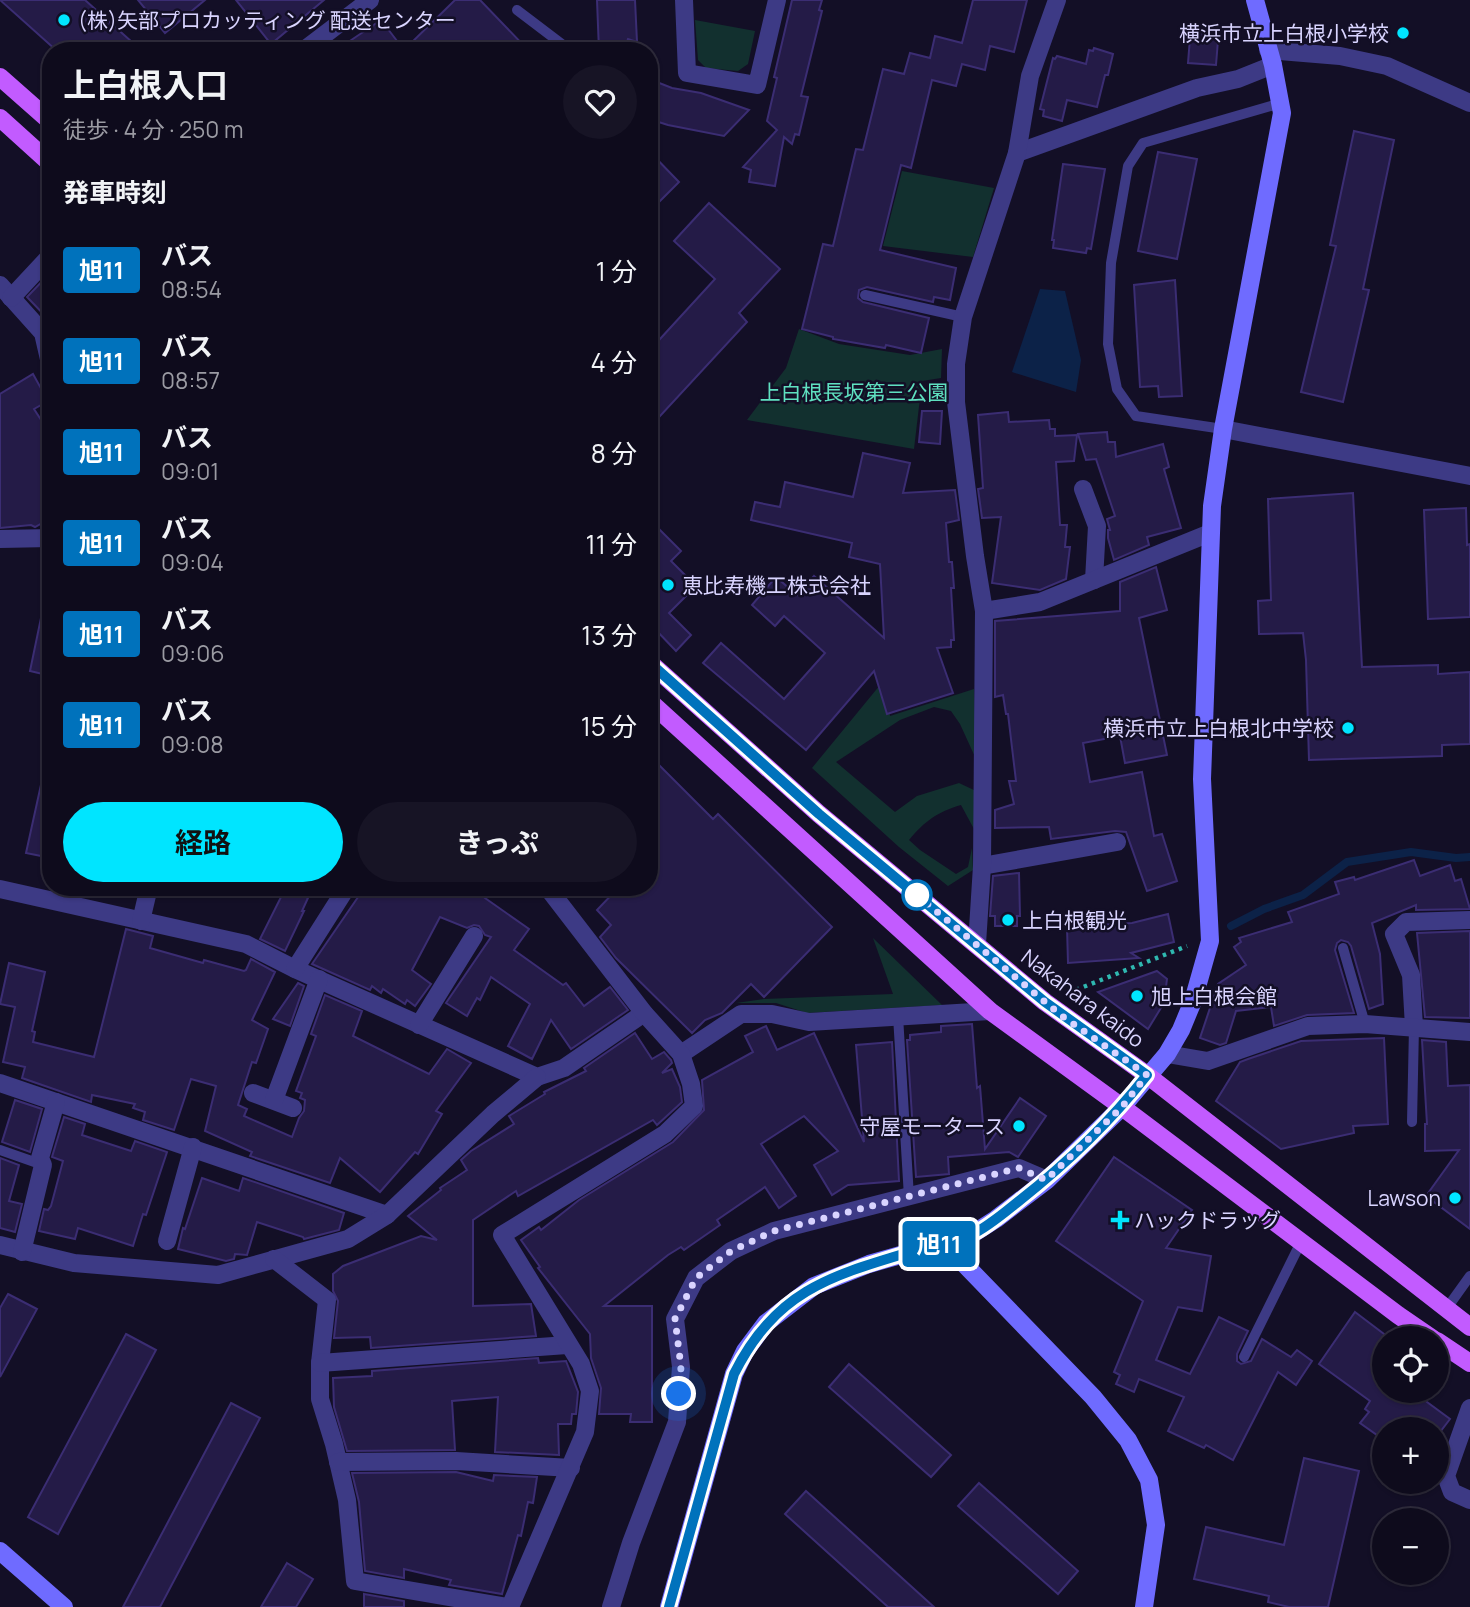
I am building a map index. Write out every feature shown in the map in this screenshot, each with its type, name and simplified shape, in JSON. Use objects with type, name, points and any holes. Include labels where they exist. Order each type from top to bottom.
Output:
[{"type":"main road","points":[[0,77],[42,114]]},
{"type":"main road","points":[[0,118],[42,156]]},
{"type":"main road","name":"Nakahara kaido","points":[[658,670],[819,814],[1045,1002],[1147,1075],[1470,1327]]},
{"type":"main road","points":[[658,709],[990,1011],[1414,1326]]},
{"type":"main road","points":[[1449,1349],[1470,1363]]},
{"type":"street","points":[[315,42],[370,0]]},
{"type":"street","points":[[684,0],[687,73],[757,85],[777,0]]},
{"type":"street","points":[[977,944],[982,866],[984,611],[956,402],[956,364],[962,317],[1017,153],[1031,76],[1057,0]]},
{"type":"street","points":[[669,1607],[734,1374],[745,1351],[766,1323],[795,1299],[823,1281],[869,1264],[971,1235],[996,1219],[1046,1180],[1122,1107],[1167,1054],[1194,1001],[1210,941],[1202,779],[1210,533],[1223,429],[1282,113],[1271,57],[1255,0]]},
{"type":"street","points":[[1017,153],[1197,88],[1238,79],[1271,57],[1340,56],[1387,66],[1470,103]]},
{"type":"street","points":[[42,262],[6,291],[42,332]]},
{"type":"street","points":[[1223,429],[1470,476]]},
{"type":"street","points":[[1083,489],[1097,526],[1094,580]]},
{"type":"street","points":[[984,611],[1040,602],[1210,533]]},
{"type":"street","points":[[0,539],[42,538]]},
{"type":"street","points":[[982,866],[1117,842]]},
{"type":"street","points":[[0,889],[246,944],[295,969],[537,1077]]},
{"type":"street","points":[[141,921],[147,896]]},
{"type":"street","points":[[295,969],[342,896]]},
{"type":"street","points":[[274,1259],[327,1300],[320,1363],[320,1399],[347,1500],[355,1581],[509,1607],[586,1432],[590,1391],[581,1364],[502,1235],[665,1134],[694,1106],[691,1084],[681,1054],[644,1013],[554,896]]},
{"type":"street","points":[[1414,1027],[1411,975],[1394,934],[1406,922],[1470,920]]},
{"type":"street","points":[[419,1025],[474,936]]},
{"type":"street","points":[[274,1100],[319,979]]},
{"type":"street","points":[[681,1054],[741,1014],[772,1014],[809,1022],[990,1011]]},
{"type":"street","points":[[0,1245],[74,1263],[218,1275],[348,1239],[387,1215],[493,1114],[537,1077],[564,1068],[644,1013]]},
{"type":"street","points":[[1167,1054],[1208,1061],[1308,1026],[1366,1024],[1470,1031]]},
{"type":"street","points":[[0,1083],[387,1215]]},
{"type":"street","points":[[253,1093],[292,1108]]},
{"type":"street","points":[[22,1252],[43,1165],[40,1158],[56,1102]]},
{"type":"street","points":[[167,1241],[193,1147]]},
{"type":"street","points":[[611,1607],[631,1542],[677,1422],[681,1367],[675,1319],[696,1278],[731,1251],[774,1231],[1019,1168],[1046,1180]]},
{"type":"street","points":[[943,1242],[1093,1397],[1128,1440],[1149,1480],[1156,1525],[1144,1607]]},
{"type":"street","points":[[320,1363],[567,1345]]},
{"type":"street","points":[[1470,1408],[1446,1476],[1452,1492],[1470,1500]]},
{"type":"street","points":[[338,1462],[456,1461],[571,1468]]},
{"type":"street","points":[[0,1551],[64,1607]]},
{"type":"lane","points":[[517,10],[559,42]]},
{"type":"lane","points":[[1223,429],[1136,416],[1117,389],[1108,344],[1113,251],[1128,166],[1143,143],[1281,103]]},
{"type":"lane","points":[[865,295],[962,317]]},
{"type":"lane","points":[[1343,948],[1366,1024]]},
{"type":"lane","points":[[898,1016],[909,1197]]},
{"type":"lane","points":[[1412,1122],[1414,1027]]},
{"type":"lane","points":[[0,1150],[43,1165]]},
{"type":"lane","points":[[1244,1357],[1301,1242]]},
{"type":"lane","points":[[1447,1308],[1470,1276]]},
{"type":"path","points":[[1045,1002],[1178,952]]},
{"type":"green space","points":[[695,20],[755,31],[748,64],[738,71],[706,68],[698,60]]},
{"type":"green space","points":[[902,171],[994,188],[973,257],[883,246]]},
{"type":"green space","name":"上白根長坂第三公園","points":[[799,329],[839,344],[910,355],[942,349],[941,378],[922,381],[914,449],[747,420],[786,368]]},
{"type":"green space","points":[[885,679],[890,716],[974,689],[976,759],[951,711],[934,707],[900,720],[836,762],[895,812],[917,796],[959,783],[976,791],[974,829],[961,805],[932,818],[909,840],[956,874],[968,867],[972,848],[973,870],[948,886],[899,847],[812,768]]},
{"type":"green space","points":[[873,938],[942,1005],[807,1013],[776,1003],[736,1003],[764,999],[893,994]]},
{"type":"water","points":[[1040,289],[1065,291],[1081,360],[1076,392],[1012,372]]},
{"type":"building","points":[[0,0],[85,0],[132,42],[47,42]]},
{"type":"building","points":[[138,0],[205,0],[165,33]]},
{"type":"building","points":[[236,0],[324,0],[273,42],[269,42]]},
{"type":"building","points":[[455,0],[480,0],[520,42],[412,42]]},
{"type":"building","points":[[597,0],[635,0],[637,42],[628,39],[627,42],[599,42]]},
{"type":"building","points":[[792,0],[822,0],[819,10],[822,11],[801,96],[808,97],[799,135],[795,134],[792,144],[784,137],[775,186],[749,182],[751,170],[743,167],[777,130],[767,121]]},
{"type":"building","points":[[973,0],[1027,0],[1014,52],[990,46],[985,70],[962,64],[956,86],[932,80],[911,168],[901,165],[880,250],[956,268],[950,300],[934,297],[933,302],[867,287],[859,290],[858,298],[863,302],[929,318],[921,353],[886,345],[885,348],[833,339],[802,329],[823,244],[833,246],[856,149],[863,150],[883,69],[904,74],[910,53],[930,58],[935,36],[962,43]]},
{"type":"building","points":[[381,20],[398,42],[348,42]]},
{"type":"building","points":[[1191,25],[1219,28],[1216,65],[1188,63]]},
{"type":"building","points":[[1094,48],[1113,54],[1097,107],[1067,100],[1062,121],[1043,116],[1044,110],[1040,109],[1053,58],[1057,56],[1086,64],[1089,50],[1093,51]]},
{"type":"building","points":[[658,83],[701,93],[749,110],[724,136],[658,122]]},
{"type":"building","points":[[1354,131],[1394,140],[1363,289],[1369,290],[1343,402],[1301,392],[1336,246],[1330,245]]},
{"type":"building","points":[[1158,152],[1197,159],[1177,259],[1138,251]]},
{"type":"building","points":[[658,160],[679,182],[658,203]]},
{"type":"building","points":[[1063,164],[1105,169],[1091,249],[1087,248],[1086,253],[1053,248]]},
{"type":"building","points":[[709,203],[780,269],[739,313],[747,322],[658,418],[658,341],[715,279],[674,241]]},
{"type":"building","points":[[1175,280],[1182,396],[1159,397],[1158,386],[1140,387],[1134,285]]},
{"type":"building","points":[[42,281],[42,313],[27,297]]},
{"type":"building","points":[[33,374],[42,390],[42,404],[34,409],[42,421],[42,523],[35,527],[31,525],[0,528],[0,394]]},
{"type":"building","points":[[922,411],[942,411],[940,444],[919,442]]},
{"type":"building","points":[[1008,412],[1009,422],[1049,420],[1050,429],[1055,429],[1055,436],[1077,435],[1074,461],[1056,462],[1060,525],[1067,525],[1065,547],[1070,547],[1066,579],[1040,590],[992,583],[1001,517],[982,518],[978,489],[983,488],[978,415]]},
{"type":"building","points":[[1107,432],[1108,442],[1115,442],[1116,457],[1163,444],[1169,467],[1164,469],[1181,528],[1147,537],[1149,545],[1114,560],[1108,538],[1110,530],[1107,519],[1115,516],[1096,459],[1086,460],[1078,434]]},
{"type":"building","points":[[863,453],[910,463],[903,493],[955,490],[959,520],[946,523],[954,588],[951,588],[954,640],[951,640],[951,647],[937,648],[953,693],[887,714],[874,671],[806,750],[703,663],[721,643],[784,699],[825,653],[784,616],[775,626],[752,605],[776,577],[797,595],[814,576],[884,638],[880,564],[849,557],[852,543],[751,520],[755,502],[780,507],[785,482],[853,497]]},
{"type":"building","points":[[1353,493],[1362,667],[1438,665],[1438,674],[1470,672],[1470,744],[1442,745],[1442,756],[1309,760],[1303,633],[1259,634],[1258,601],[1271,600],[1268,499]]},
{"type":"building","points":[[1466,508],[1467,545],[1470,544],[1470,617],[1428,619],[1424,510]]},
{"type":"building","name":"恵比寿機工株式会社","points":[[658,528],[681,551],[671,561],[686,576],[687,595],[669,613],[691,635],[676,651],[658,632]]},
{"type":"building","points":[[1156,567],[1167,610],[1139,618],[1167,755],[1125,763],[1120,736],[1083,743],[1090,782],[1142,772],[1154,836],[1162,834],[1177,881],[1147,891],[1126,832],[1051,839],[1049,827],[995,828],[995,810],[1014,804],[1009,781],[1016,781],[1008,714],[1003,695],[995,697],[995,621],[1120,611],[1120,582]]},
{"type":"building","points":[[42,613],[42,674],[30,671]]},
{"type":"building","points":[[658,764],[713,819],[718,814],[832,927],[764,997],[751,984],[722,1013],[705,1020],[692,1033],[616,958],[600,937],[611,925],[597,910],[610,896],[658,896]]},
{"type":"building","points":[[42,780],[42,856],[26,853]]},
{"type":"building","points":[[1414,860],[1420,876],[1450,865],[1455,881],[1461,879],[1470,909],[1416,910],[1416,905],[1372,923],[1380,954],[1383,1004],[1369,1009],[1351,946],[1341,940],[1335,950],[1354,1013],[1307,1015],[1274,1026],[1271,1007],[1236,1011],[1226,1043],[1220,1045],[1200,1038],[1218,984],[1246,965],[1234,947],[1241,942],[1239,938],[1292,922],[1288,912],[1339,894],[1335,882],[1354,877],[1355,880]]},
{"type":"building","points":[[1019,873],[1020,916],[1017,916],[1017,926],[995,926],[995,916],[990,916],[993,876]]},
{"type":"building","points":[[282,896],[308,898],[285,951],[260,939]]},
{"type":"building","points":[[359,896],[486,896],[485,898],[529,929],[514,950],[563,985],[566,983],[584,1006],[610,987],[628,1010],[571,1049],[551,1020],[532,1059],[508,1046],[530,1004],[491,977],[480,1000],[477,998],[467,1016],[446,1003],[491,937],[485,935],[479,926],[467,928],[440,917],[412,970],[431,984],[415,1006],[407,1000],[405,1004],[383,989],[381,993],[372,986],[370,990],[312,964]]},
{"type":"building","points":[[1168,914],[1174,942],[1131,953],[1139,958],[1068,963],[1067,927],[1132,923]]},
{"type":"building","points":[[126,929],[153,936],[150,948],[244,971],[251,959],[275,972],[252,1020],[268,1029],[256,1063],[252,1062],[238,1105],[247,1109],[244,1116],[292,1137],[304,1111],[305,1100],[300,1098],[302,1093],[296,1091],[316,1036],[311,1034],[325,995],[362,1011],[353,1036],[429,1074],[447,1049],[471,1063],[436,1111],[442,1114],[418,1154],[415,1152],[380,1192],[340,1158],[330,1183],[250,1156],[252,1152],[205,1131],[216,1086],[191,1079],[174,1130],[143,1120],[145,1112],[133,1108],[135,1104],[92,1095],[91,1102],[22,1078],[25,1067],[3,1062],[15,1007],[0,1004],[9,963],[45,972],[32,1031],[35,1032],[33,1042],[94,1057]]},
{"type":"building","points":[[1470,931],[1470,1018],[1425,1017],[1417,933]]},
{"type":"building","points":[[1157,971],[1167,979],[1164,1003],[1148,1029],[1098,992]]},
{"type":"building","points":[[298,983],[304,986],[290,1026],[273,1019]]},
{"type":"building","points":[[972,1024],[985,1149],[1020,1098],[1046,1116],[1018,1157],[1009,1152],[948,1157],[949,1174],[916,1177],[907,1040],[910,1040],[910,1035],[941,1032],[941,1026]]},
{"type":"building","points":[[766,1026],[777,1050],[814,1033],[864,1142],[856,1045],[892,1042],[899,1181],[848,1185],[832,1195],[814,1165],[838,1151],[804,1116],[761,1144],[796,1196],[779,1208],[765,1187],[717,1220],[720,1225],[684,1250],[681,1247],[668,1255],[604,1306],[652,1306],[652,1422],[630,1422],[631,1414],[599,1414],[601,1388],[591,1358],[590,1334],[538,1268],[540,1267],[521,1240],[539,1227],[541,1230],[579,1200],[673,1142],[704,1110],[702,1080],[753,1052],[745,1036]]},
{"type":"building","points":[[635,1033],[652,1059],[664,1052],[671,1060],[672,1063],[662,1073],[672,1069],[680,1087],[682,1102],[657,1125],[653,1120],[518,1196],[516,1191],[473,1220],[473,1306],[531,1304],[536,1336],[371,1348],[370,1337],[334,1338],[338,1301],[333,1291],[333,1274],[343,1266],[421,1236],[437,1240],[408,1216],[441,1190],[440,1188],[467,1170],[461,1160],[514,1124],[509,1116],[545,1094],[544,1092],[586,1071],[584,1068]]},
{"type":"building","points":[[1384,1038],[1388,1124],[1353,1126],[1354,1133],[1281,1149],[1216,1101],[1240,1062],[1248,1059],[1301,1041]]},
{"type":"building","points":[[1422,1040],[1446,1042],[1448,1086],[1470,1085],[1470,1229],[1426,1196],[1459,1150],[1425,1151],[1427,1124]]},
{"type":"building","points":[[15,1100],[42,1109],[30,1152],[2,1142]]},
{"type":"building","points":[[64,1117],[85,1124],[82,1135],[131,1151],[135,1141],[167,1152],[133,1246],[78,1228],[75,1239],[39,1231],[44,1209],[48,1210],[51,1206],[63,1161],[52,1157]]},
{"type":"building","points":[[1114,1157],[1192,1210],[1166,1248],[1211,1256],[1202,1311],[1178,1307],[1156,1360],[1190,1374],[1219,1317],[1248,1331],[1237,1354],[1237,1361],[1241,1364],[1251,1361],[1262,1339],[1291,1357],[1297,1350],[1312,1361],[1296,1385],[1278,1372],[1233,1460],[1206,1445],[1204,1448],[1168,1431],[1184,1397],[1139,1379],[1134,1392],[1116,1384],[1120,1375],[1114,1372],[1143,1301],[1056,1241]]},
{"type":"building","points":[[0,1158],[19,1165],[9,1201],[22,1204],[15,1232],[0,1228]]},
{"type":"building","points":[[202,1178],[239,1191],[243,1178],[344,1213],[339,1230],[304,1239],[257,1222],[247,1255],[235,1254],[234,1259],[226,1261],[178,1249]]},
{"type":"building","points":[[8,1294],[37,1309],[0,1377],[0,1308]]},
{"type":"building","points":[[1355,1312],[1373,1326],[1372,1403],[1428,1403],[1447,1417],[1372,1417],[1372,1432],[1360,1423],[1369,1412],[1365,1409],[1370,1401],[1319,1364]]},
{"type":"building","points":[[126,1334],[156,1350],[58,1534],[28,1517]]},
{"type":"building","points":[[538,1358],[539,1363],[566,1361],[578,1392],[576,1414],[572,1414],[571,1424],[558,1424],[559,1455],[495,1452],[498,1397],[452,1401],[455,1450],[347,1451],[334,1407],[333,1378],[372,1376],[372,1371]]},
{"type":"building","points":[[849,1364],[951,1455],[931,1477],[829,1387]]},
{"type":"building","points":[[231,1403],[260,1418],[160,1607],[123,1607]]},
{"type":"building","points":[[1304,1458],[1359,1471],[1328,1607],[1289,1607],[1268,1602],[1269,1596],[1194,1579],[1206,1527],[1284,1545]]},
{"type":"building","points":[[456,1472],[493,1481],[494,1475],[537,1477],[533,1503],[528,1502],[521,1536],[518,1535],[502,1594],[449,1585],[451,1580],[404,1569],[404,1578],[365,1571],[359,1502],[352,1473]]},
{"type":"building","points":[[979,1483],[1078,1571],[1058,1594],[958,1506]]},
{"type":"building","points":[[806,1491],[934,1607],[888,1607],[785,1514]]},
{"type":"building","points":[[287,1563],[313,1579],[296,1607],[261,1607]]},
{"type":"building","points":[[364,1594],[404,1601],[404,1607],[364,1607]]},
{"type":"waterway","points":[[1231,926],[1264,909],[1303,895],[1347,862],[1411,852],[1456,858],[1470,857]]},
{"type":"bus line","name":"旭11","points":[[658,670],[819,814],[1045,1002],[1147,1075],[1122,1107],[1046,1180],[996,1219],[971,1235],[841,1273],[814,1286],[766,1323],[745,1351],[734,1374],[669,1607]]},
{"type":"place","name":"(株)矢部プロカッティング 配送センター","points":[[64,20]]},
{"type":"place","name":"横浜市立上白根小学校","points":[[1403,33]]},
{"type":"place","name":"恵比寿機工株式会社","points":[[668,585]]},
{"type":"place","name":"横浜市立上白根北中学校","points":[[1348,728]]},
{"type":"place","name":"上白根観光","points":[[1008,920]]},
{"type":"place","name":"旭上白根会館","points":[[1137,996]]},
{"type":"place","name":"守屋モータース","points":[[1019,1126]]},
{"type":"place","name":"Lawson","points":[[1455,1198]]},
{"type":"place","name":"ハックドラッグ","points":[[1120,1220]]},
{"type":"route","points":[[679,1394],[681,1367],[675,1319],[696,1278],[731,1251],[774,1231],[1019,1168],[1046,1180],[1122,1107],[1147,1075],[1062,1016],[917,895]]}]
